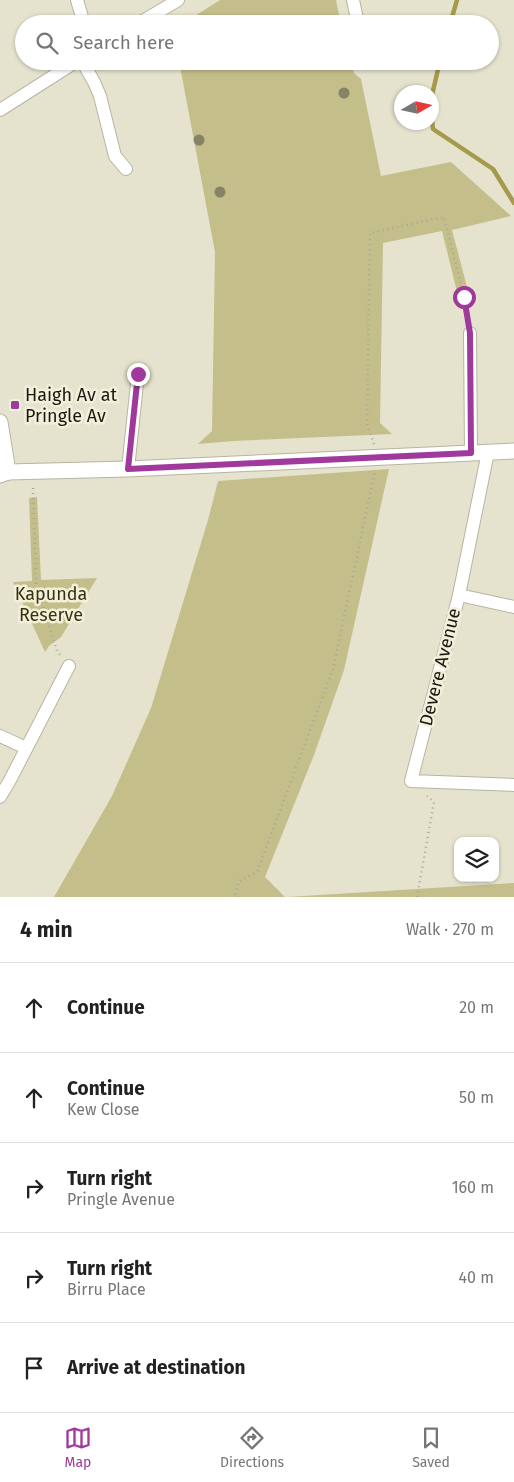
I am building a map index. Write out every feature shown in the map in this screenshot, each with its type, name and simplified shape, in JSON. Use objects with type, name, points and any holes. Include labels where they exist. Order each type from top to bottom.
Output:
[{"type":"street","points":[[77,0],[81,15]]},
{"type":"street","points":[[153,15],[178,0]]},
{"type":"street","points":[[353,0],[356,15]]},
{"type":"street","points":[[0,110],[63,70]]},
{"type":"street","points":[[87,70],[100,96],[116,156],[126,169]]},
{"type":"street","points":[[470,333],[471,453]]},
{"type":"street","points":[[128,469],[138,374]]},
{"type":"street","points":[[0,422],[4,473],[514,451]]},
{"type":"street","name":"Devere Avenue","points":[[411,781],[459,595],[488,452]]},
{"type":"street","points":[[459,595],[514,608]]},
{"type":"street","points":[[0,797],[69,666]]},
{"type":"street","points":[[0,736],[26,748]]},
{"type":"street","points":[[411,781],[514,785]]},
{"type":"path","points":[[240,897],[235,895],[239,881],[257,872],[334,669],[377,458],[367,424],[370,233],[444,218],[464,297],[470,333]]},
{"type":"path","points":[[33,488],[36,584],[57,652],[69,666]]},
{"type":"path","points":[[411,781],[434,802],[417,897]]},
{"type":"green space","points":[[220,0],[336,0],[339,15],[196,15]]},
{"type":"green space","points":[[181,70],[353,70],[361,79],[381,176],[451,162],[511,216],[452,230],[470,298],[459,300],[442,231],[383,243],[380,423],[392,434],[198,444],[212,431],[215,252]]},
{"type":"green space","points":[[389,469],[344,670],[314,755],[265,877],[285,897],[54,897],[112,796],[151,708],[218,481]]},
{"type":"green space","name":"Kapunda Reserve","points":[[37,497],[41,580],[97,578],[61,637],[49,646],[45,652],[13,582],[32,581],[29,498]]},
{"type":"green space","points":[[514,883],[514,897],[287,897]]},
{"type":"waterway","points":[[453,15],[457,0]]},
{"type":"waterway","points":[[434,85],[438,70]]},
{"type":"waterway","points":[[434,130],[493,169],[514,203]]},
{"type":"place","name":"Haigh Av at Pringle Av","points":[[15,405]]},
{"type":"route","points":[[138,374],[128,469],[471,453],[470,333],[464,297]]}]
